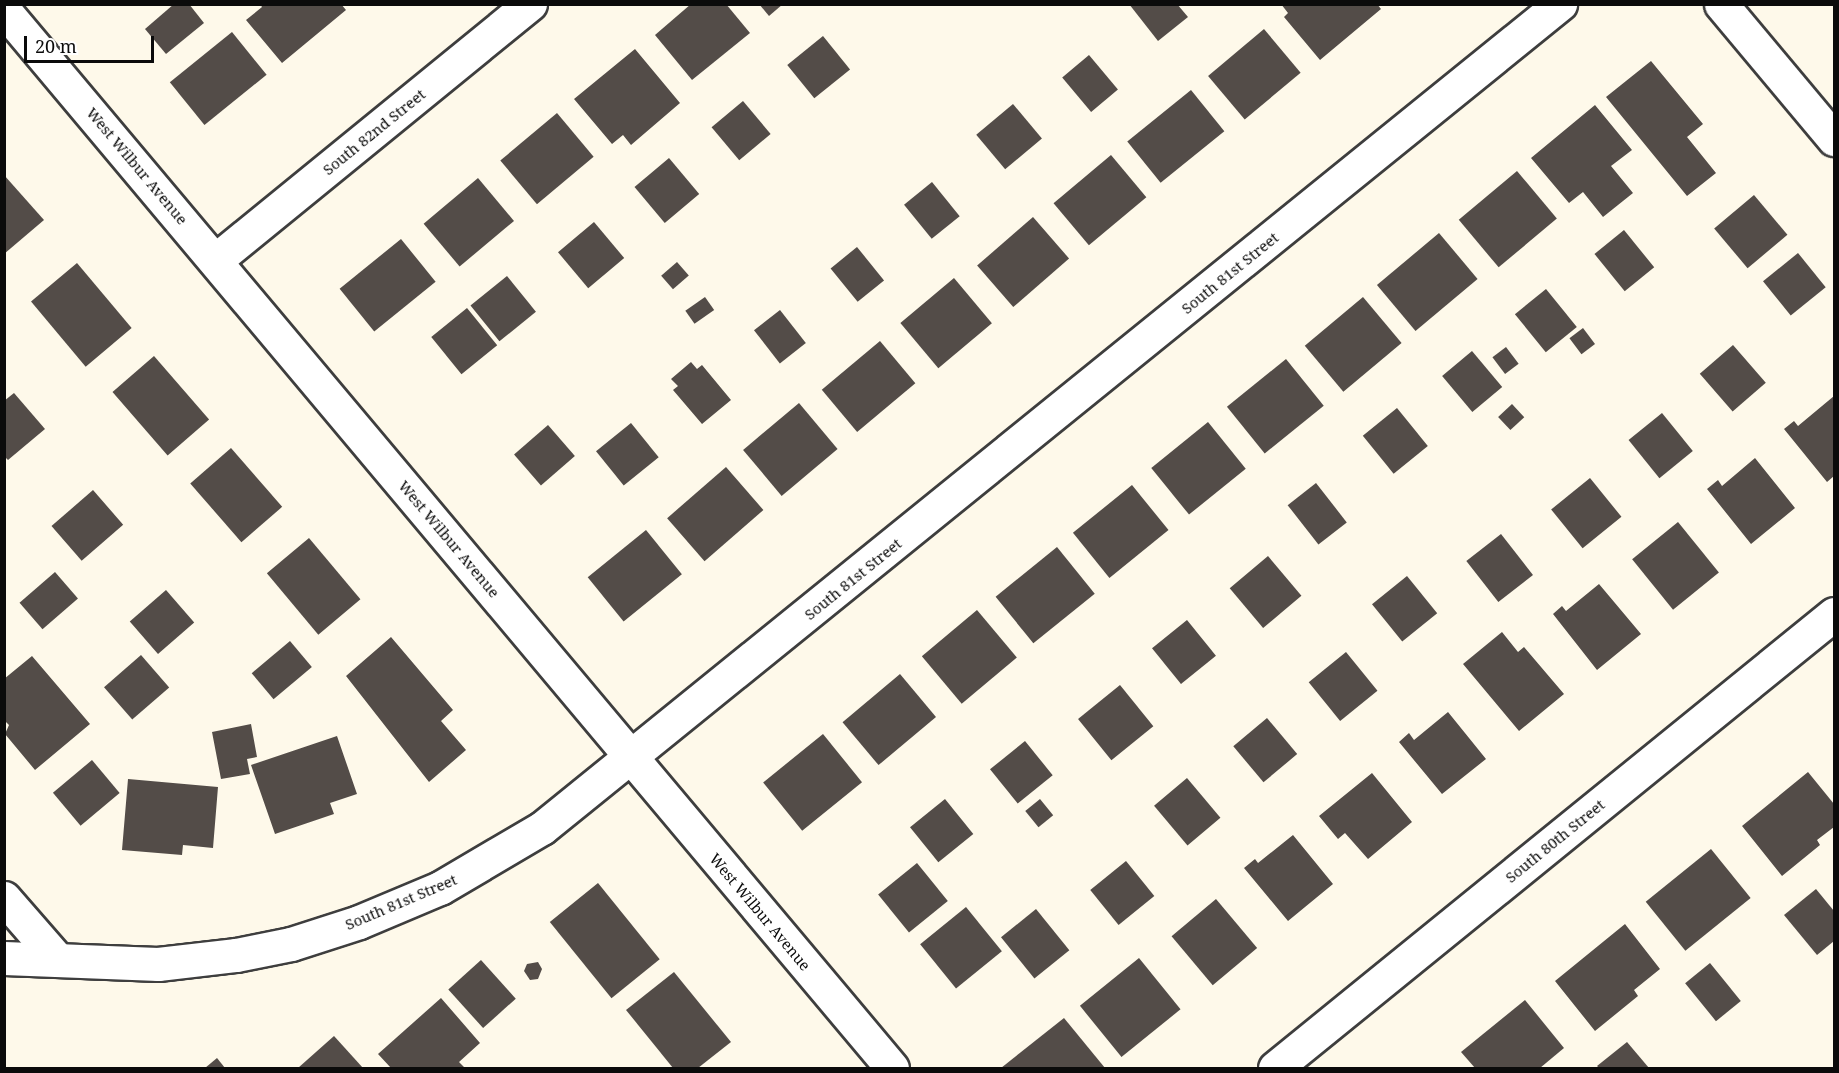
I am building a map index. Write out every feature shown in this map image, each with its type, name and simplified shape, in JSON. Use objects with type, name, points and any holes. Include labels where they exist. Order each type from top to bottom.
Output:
[{"type":"street","name":"South 82nd Street","points":[[217,259],[530,4]]},
{"type":"street","name":"South 81st Street","points":[[4,958],[158,964],[236,955],[291,944],[359,922],[440,888],[542,828],[632,759],[1560,4]]},
{"type":"street","points":[[1721,4],[1834,139]]},
{"type":"street","name":"West Wilbur Avenue","points":[[4,10],[217,259],[892,1068]]},
{"type":"street","name":"South 80th Street","points":[[1275,1068],[1834,614]]},
{"type":"street","points":[[4,898],[57,959]]},
{"type":"building","points":[[174,4],[189,4],[204,23],[166,54],[145,29]]},
{"type":"building","points":[[260,4],[341,4],[346,10],[282,63],[246,20],[262,7]]},
{"type":"building","points":[[691,4],[726,4],[750,33],[692,80],[655,35]]},
{"type":"building","points":[[759,4],[783,4],[769,16]]},
{"type":"building","points":[[1129,4],[1177,4],[1188,17],[1158,41]]},
{"type":"building","points":[[1281,4],[1377,4],[1381,9],[1320,60],[1284,17],[1288,13]]},
{"type":"building","points":[[1264,29],[1301,73],[1245,120],[1208,76]]},
{"type":"building","points":[[232,32],[267,75],[204,125],[170,82]]},
{"type":"building","points":[[823,36],[850,69],[814,98],[787,65]]},
{"type":"building","points":[[635,49],[680,103],[631,145],[623,135],[612,144],[574,99]]},
{"type":"building","points":[[1089,55],[1118,89],[1091,112],[1062,77]]},
{"type":"building","points":[[1651,61],[1703,124],[1687,137],[1716,173],[1687,196],[1606,97]]},
{"type":"building","points":[[1191,90],[1224,131],[1161,183],[1127,142]]},
{"type":"building","points":[[743,101],[771,134],[739,160],[712,127]]},
{"type":"building","points":[[1013,104],[1042,138],[1005,169],[976,135]]},
{"type":"building","points":[[1595,105],[1632,150],[1611,166],[1633,193],[1603,217],[1583,192],[1569,203],[1531,158]]},
{"type":"building","points":[[557,113],[594,157],[537,204],[500,161]]},
{"type":"building","points":[[1111,155],[1146,197],[1089,245],[1054,203]]},
{"type":"building","points":[[669,158],[699,194],[665,223],[635,187]]},
{"type":"building","points":[[1517,171],[1557,218],[1499,267],[1459,220]]},
{"type":"building","points":[[4,175],[44,220],[4,254]]},
{"type":"building","points":[[478,178],[514,221],[460,267],[424,224]]},
{"type":"building","points":[[932,182],[960,216],[932,239],[904,205]]},
{"type":"building","points":[[1754,195],[1787,235],[1748,268],[1714,228]]},
{"type":"building","points":[[1033,217],[1069,259],[1013,307],[977,266]]},
{"type":"building","points":[[594,222],[624,258],[588,288],[558,252]]},
{"type":"building","points":[[1624,230],[1654,267],[1625,291],[1594,254]]},
{"type":"building","points":[[1439,233],[1478,279],[1416,331],[1377,285]]},
{"type":"building","points":[[401,239],[436,282],[374,331],[340,289]]},
{"type":"building","points":[[857,247],[884,280],[858,302],[831,268]]},
{"type":"building","points":[[1798,253],[1826,287],[1791,316],[1763,281]]},
{"type":"building","points":[[677,262],[689,276],[673,289],[661,276]]},
{"type":"building","points":[[77,263],[132,328],[86,367],[31,302]]},
{"type":"building","points":[[507,276],[536,312],[499,341],[470,306]]},
{"type":"building","points":[[954,278],[992,323],[938,368],[900,323]]},
{"type":"building","points":[[1546,289],[1577,327],[1546,352],[1515,314]]},
{"type":"building","points":[[705,297],[714,310],[695,324],[685,311]]},
{"type":"building","points":[[1363,297],[1402,343],[1343,392],[1305,346]]},
{"type":"building","points":[[467,308],[497,345],[461,374],[431,337]]},
{"type":"building","points":[[780,310],[806,343],[780,363],[754,330]]},
{"type":"building","points":[[1583,328],[1595,344],[1581,354],[1569,338]]},
{"type":"building","points":[[880,341],[915,383],[857,432],[822,390]]},
{"type":"building","points":[[1733,345],[1766,383],[1733,412],[1700,374]]},
{"type":"building","points":[[1506,347],[1519,364],[1505,374],[1492,357]]},
{"type":"building","points":[[1472,351],[1502,387],[1472,412],[1442,376]]},
{"type":"building","points":[[154,356],[209,419],[168,455],[112,392]]},
{"type":"building","points":[[1286,359],[1324,406],[1265,453],[1227,407]]},
{"type":"building","points":[[691,362],[697,369],[702,365],[731,400],[702,424],[673,390],[678,386],[671,379]]},
{"type":"building","points":[[14,393],[45,429],[8,460],[4,456],[4,401]]},
{"type":"building","points":[[1834,396],[1834,476],[1827,482],[1784,429],[1794,421],[1798,426]]},
{"type":"building","points":[[799,403],[838,449],[782,496],[743,450]]},
{"type":"building","points":[[1512,404],[1524,417],[1510,430],[1498,417]]},
{"type":"building","points":[[1397,408],[1428,446],[1394,474],[1363,436]]},
{"type":"building","points":[[1662,413],[1693,451],[1659,478],[1629,440]]},
{"type":"building","points":[[1208,422],[1246,469],[1189,515],[1151,468]]},
{"type":"building","points":[[631,423],[659,457],[624,486],[596,451]]},
{"type":"building","points":[[548,425],[575,456],[541,485],[514,455]]},
{"type":"building","points":[[231,448],[282,507],[241,542],[190,483]]},
{"type":"building","points":[[1755,458],[1795,508],[1751,544],[1707,489],[1718,480],[1722,486]]},
{"type":"building","points":[[726,467],[763,510],[705,561],[667,518]]},
{"type":"building","points":[[1590,478],[1621,517],[1583,548],[1551,509]]},
{"type":"building","points":[[1316,483],[1347,522],[1318,545],[1288,505]]},
{"type":"building","points":[[1132,485],[1169,530],[1109,578],[1073,533]]},
{"type":"building","points":[[93,490],[123,525],[82,561],[51,526]]},
{"type":"building","points":[[1678,522],[1719,573],[1673,610],[1632,559]]},
{"type":"building","points":[[646,530],[682,574],[624,621],[588,577]]},
{"type":"building","points":[[1501,534],[1533,575],[1498,602],[1466,561]]},
{"type":"building","points":[[309,538],[360,599],[318,635],[267,573]]},
{"type":"building","points":[[1057,547],[1095,594],[1033,643],[996,597]]},
{"type":"building","points":[[1268,556],[1301,596],[1263,628],[1230,588]]},
{"type":"building","points":[[55,572],[78,598],[42,629],[20,603]]},
{"type":"building","points":[[1407,576],[1437,613],[1402,642],[1372,604]]},
{"type":"building","points":[[1599,584],[1641,634],[1597,670],[1553,614],[1562,606],[1566,611]]},
{"type":"building","points":[[166,590],[194,622],[158,654],[130,621]]},
{"type":"building","points":[[977,610],[1017,657],[962,704],[922,656]]},
{"type":"building","points":[[1187,620],[1216,656],[1181,684],[1152,648]]},
{"type":"building","points":[[1502,632],[1518,652],[1524,647],[1564,694],[1519,731],[1463,664]]},
{"type":"building","points":[[391,637],[453,710],[441,721],[466,750],[429,782],[346,676]]},
{"type":"building","points":[[290,641],[312,667],[274,699],[252,673]]},
{"type":"building","points":[[1346,652],[1377,691],[1340,721],[1309,682]]},
{"type":"building","points":[[141,655],[169,687],[132,720],[104,687]]},
{"type":"building","points":[[32,656],[90,724],[35,770],[5,734],[9,725],[4,720],[4,679]]},
{"type":"building","points":[[900,674],[936,717],[879,765],[843,722]]},
{"type":"building","points":[[1120,685],[1153,726],[1111,760],[1078,719]]},
{"type":"building","points":[[1448,712],[1486,759],[1442,794],[1399,742],[1409,733],[1414,740]]},
{"type":"building","points":[[1267,718],[1297,754],[1264,782],[1233,746]]},
{"type":"building","points":[[251,724],[257,757],[247,759],[250,774],[221,779],[212,732]]},
{"type":"building","points":[[823,734],[862,782],[802,831],[763,782]]},
{"type":"building","points":[[337,736],[357,794],[330,803],[334,814],[275,834],[251,765]]},
{"type":"building","points":[[1025,741],[1053,775],[1018,804],[990,769]]},
{"type":"building","points":[[92,760],[120,793],[81,826],[53,793]]},
{"type":"building","points":[[1808,772],[1834,804],[1834,827],[1817,840],[1820,845],[1782,876],[1742,826]]},
{"type":"building","points":[[1372,773],[1412,822],[1368,859],[1345,833],[1338,839],[1319,816]]},
{"type":"building","points":[[1187,778],[1220,818],[1187,845],[1154,806]]},
{"type":"building","points":[[128,779],[218,787],[213,848],[183,845],[182,855],[122,850]]},
{"type":"building","points":[[945,799],[973,834],[938,862],[910,827]]},
{"type":"building","points":[[1040,799],[1053,815],[1038,827],[1025,811]]},
{"type":"building","points":[[1293,835],[1333,884],[1288,921],[1244,868],[1255,859],[1258,863]]},
{"type":"building","points":[[1711,849],[1751,898],[1685,951],[1646,902]]},
{"type":"building","points":[[1126,861],[1154,896],[1119,925],[1090,890]]},
{"type":"building","points":[[917,863],[948,901],[909,933],[878,894]]},
{"type":"building","points":[[598,883],[660,959],[611,998],[550,922]]},
{"type":"building","points":[[1816,889],[1834,911],[1834,941],[1817,955],[1784,915]]},
{"type":"building","points":[[1216,899],[1257,948],[1213,985],[1172,936]]},
{"type":"building","points":[[966,907],[1002,951],[956,988],[920,944]]},
{"type":"building","points":[[1036,909],[1069,950],[1034,979],[1001,937]]},
{"type":"building","points":[[1625,924],[1660,969],[1634,990],[1638,996],[1595,1031],[1555,981]]},
{"type":"building","points":[[1139,958],[1181,1009],[1121,1057],[1080,1006]]},
{"type":"building","points":[[481,960],[516,999],[483,1028],[448,989]]},
{"type":"building","points":[[538,962],[542,969],[538,979],[530,980],[524,971],[527,964]]},
{"type":"building","points":[[1710,963],[1741,1001],[1716,1021],[1685,983]]},
{"type":"building","points":[[674,972],[731,1042],[698,1068],[673,1068],[626,1010]]},
{"type":"building","points":[[441,998],[480,1043],[459,1062],[465,1068],[391,1068],[378,1054]]},
{"type":"building","points":[[1525,1000],[1564,1048],[1540,1068],[1475,1068],[1461,1052]]},
{"type":"building","points":[[1064,1018],[1105,1068],[1001,1068]]},
{"type":"building","points":[[334,1036],[363,1068],[298,1068]]},
{"type":"building","points":[[1627,1042],[1649,1068],[1599,1068],[1597,1066]]},
{"type":"building","points":[[217,1058],[225,1068],[205,1068]]}]
